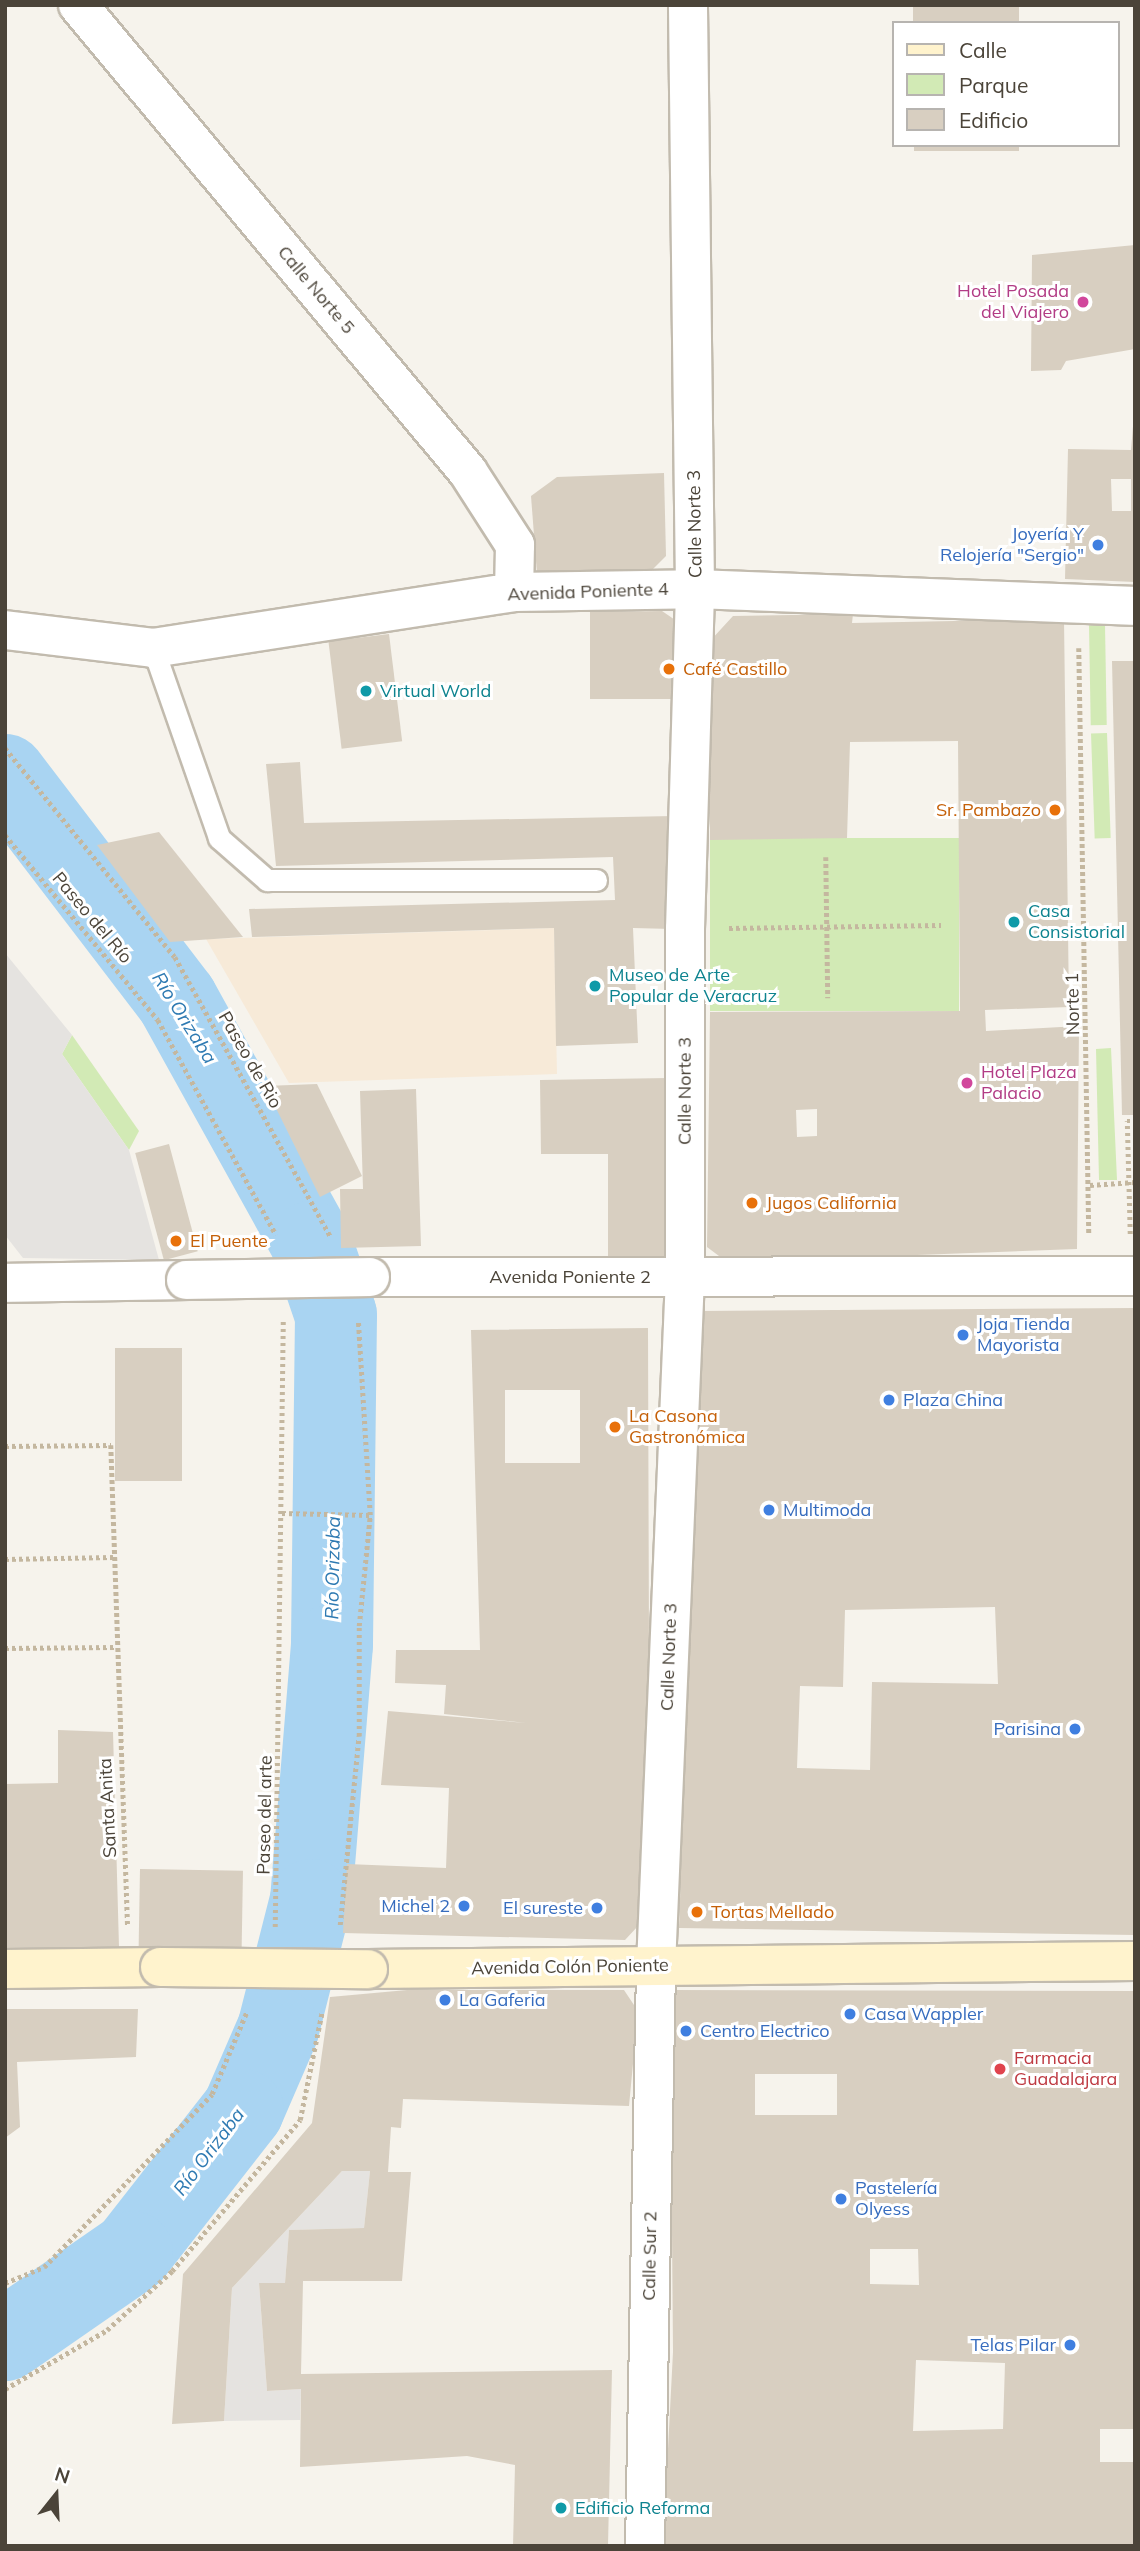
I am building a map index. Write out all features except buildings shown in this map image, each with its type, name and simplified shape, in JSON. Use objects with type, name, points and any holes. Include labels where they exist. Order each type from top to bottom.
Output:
[{"type":"street","name":"Calle Norte 5","points":[[78,5],[468,472],[515,545],[514,592]]},
{"type":"street","name":"Calle Norte 3","points":[[656,1966],[685,1277],[685,929],[695,589],[688,5]]},
{"type":"street","name":"Avenida Poniente 4","points":[[5,630],[153,648],[514,592],[695,589],[1135,606]]},
{"type":"street","name":"Avenida Poniente 2","points":[[5,1283],[186,1280],[363,1292],[685,1277],[1089,1277],[1133,1263]]},
{"type":"street","name":"Avenida Colón Poniente","points":[[5,1969],[368,1969],[1135,1961]]},
{"type":"street","name":"Calle Sur 2","points":[[645,2546],[656,1966]]},
{"type":"lane","points":[[153,648],[219,838],[267,880],[596,880]]},
{"type":"path","name":"Norte 1","points":[[1078,605],[1090,1185],[1089,1277]]},
{"type":"path","name":"Paseo de Rio","points":[[5,748],[175,957],[315,1201],[335,1247]]},
{"type":"path","name":"Paseo del Río","points":[[5,835],[158,1020],[278,1240]]},
{"type":"path","points":[[826,857],[828,998]]},
{"type":"path","points":[[685,929],[941,925]]},
{"type":"path","points":[[1133,1263],[1132,1182],[1126,1121],[1135,1121]]},
{"type":"path","points":[[1090,1185],[1132,1182]]},
{"type":"path","points":[[339,1932],[359,1737],[359,1626],[370,1515],[370,1434],[363,1292]]},
{"type":"path","name":"Paseo del arte","points":[[275,1936],[283,1314]]},
{"type":"path","name":"Santa Anita","points":[[5,1446],[111,1445],[115,1647],[145,1967]]},
{"type":"path","points":[[282,1513],[370,1515]]},
{"type":"path","points":[[5,1559],[113,1556]]},
{"type":"path","points":[[5,1648],[115,1647]]},
{"type":"path","points":[[5,2283],[44,2267],[212,2094],[253,1997]]},
{"type":"path","points":[[5,2389],[107,2330],[172,2271],[300,2120],[325,1999]]},
{"type":"shaded area","points":[[554,928],[557,1074],[289,1083],[206,939]]},
{"type":"shaded area","points":[[5,953],[72,1035],[62,1054],[129,1150],[159,1260],[23,1258],[5,1235]]},
{"type":"shaded area","points":[[342,2171],[370,2171],[364,2228],[289,2230],[285,2283],[259,2283],[267,2391],[301,2389],[300,2420],[224,2421],[232,2288]]},
{"type":"green space","points":[[1089,625],[1105,625],[1107,725],[1091,725]]},
{"type":"green space","points":[[1107,733],[1111,838],[1095,838],[1091,734]]},
{"type":"green space","points":[[710,838],[959,838],[959,1011],[710,1011]]},
{"type":"green space","points":[[72,1035],[139,1131],[129,1150],[62,1054]]},
{"type":"green space","points":[[1111,1048],[1117,1180],[1099,1180],[1096,1049]]},
{"type":"waterway","name":"Río Orizaba","points":[[5,775],[177,1000],[311,1242],[336,1315],[332,1645],[311,1900],[278,2029],[243,2110],[132,2252],[5,2340]]},
{"type":"place","name":"Hotel Posada del Viajero","points":[[1083,302]]},
{"type":"place","name":"Joyería Y Relojería \"Sergio\"","points":[[1098,545]]},
{"type":"place","name":"Café Castillo","points":[[669,669]]},
{"type":"place","name":"Virtual World","points":[[366,691]]},
{"type":"place","name":"Sr. Pambazo","points":[[1055,810]]},
{"type":"place","name":"Casa Consistorial","points":[[1014,922]]},
{"type":"place","name":"Museo de Arte Popular de Veracruz","points":[[595,986]]},
{"type":"place","name":"Hotel Plaza Palacio","points":[[967,1083]]},
{"type":"place","name":"Jugos California","points":[[752,1203]]},
{"type":"place","name":"El Puente","points":[[176,1241]]},
{"type":"place","name":"Joja Tienda Mayorista","points":[[963,1335]]},
{"type":"place","name":"Plaza China","points":[[889,1400]]},
{"type":"place","name":"La Casona Gastronómica","points":[[615,1427]]},
{"type":"place","name":"Multimoda","points":[[769,1510]]},
{"type":"place","name":"Parisina","points":[[1075,1729]]},
{"type":"place","name":"Michel 2","points":[[464,1906]]},
{"type":"place","name":"El sureste","points":[[597,1908]]},
{"type":"place","name":"Tortas Mellado","points":[[697,1912]]},
{"type":"place","name":"La Gaferia","points":[[445,2000]]},
{"type":"place","name":"Casa Wappler","points":[[850,2014]]},
{"type":"place","name":"Centro Electrico","points":[[686,2031]]},
{"type":"place","name":"Farmacia Guadalajara","points":[[1000,2069]]},
{"type":"place","name":"Pastelería Olyess","points":[[841,2199]]},
{"type":"place","name":"Telas Pilar","points":[[1070,2345]]},
{"type":"place","name":"Edificio Reforma","points":[[561,2508]]}]
